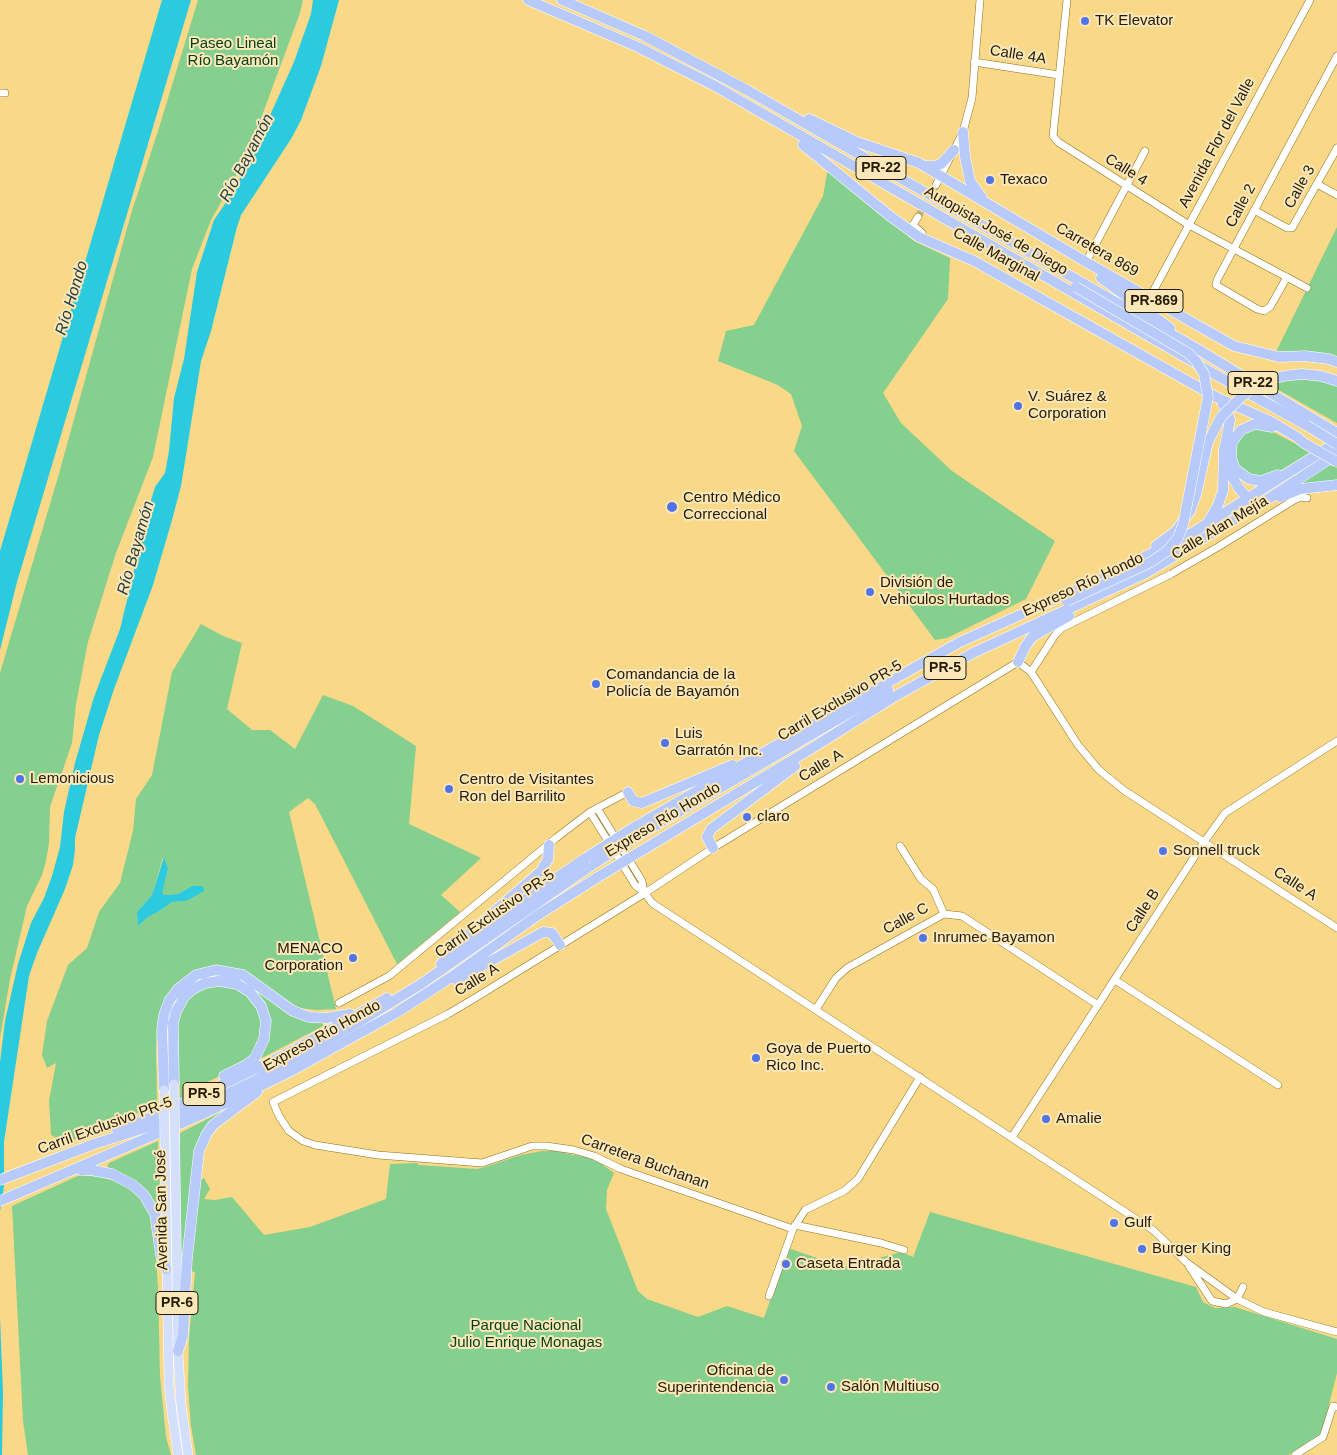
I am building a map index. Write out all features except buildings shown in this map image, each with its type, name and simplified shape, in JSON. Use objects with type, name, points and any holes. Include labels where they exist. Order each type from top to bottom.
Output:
[{"type":"highway","name":"Autopista José de Diego","points":[[528,0],[638,47],[741,101],[1230,383],[1309,422],[1337,433]]},
{"type":"highway","name":"Autopista José de Diego","points":[[562,0],[645,36],[747,90],[1194,347],[1309,422],[1337,443]]},
{"type":"highway","name":"Carretera 869","points":[[747,90],[857,142],[925,166],[939,180],[984,201],[1086,262],[1234,346],[1279,357],[1304,356],[1329,359],[1337,362]]},
{"type":"highway","name":"Calle Marginal","points":[[741,101],[786,135],[829,161],[900,219],[914,224],[924,239],[974,261],[1216,397],[1270,422],[1304,443]]},
{"type":"highway","name":"PR-869","points":[[963,132],[965,157],[970,181],[984,201]]},
{"type":"highway","points":[[925,166],[940,164],[954,150]]},
{"type":"highway","points":[[936,200],[970,227]]},
{"type":"highway","points":[[931,210],[970,227]]},
{"type":"highway","points":[[1019,222],[1040,239],[1154,314],[1194,347]]},
{"type":"highway","name":"Carril Exclusivo PR-5","points":[[636,832],[928,667],[993,634],[1151,562],[1172,546],[1183,525],[1208,397],[1204,374],[1196,361],[1188,353],[970,227]]},
{"type":"highway","points":[[1139,561],[1172,534],[1188,516],[1196,494],[1208,442],[1221,417],[1241,397],[1254,387],[1284,376],[1302,374],[1321,376],[1337,381]]},
{"type":"highway","points":[[1206,525],[1221,498],[1224,485],[1224,450],[1230,420],[1227,411],[1216,397]]},
{"type":"highway","points":[[1294,469],[1286,470],[1266,480],[1249,479],[1238,472],[1233,465],[1230,454],[1232,442],[1241,430],[1251,425],[1259,424],[1272,427],[1337,462]]},
{"type":"highway","name":"Expreso Río Hondo","points":[[0,1176],[38,1163],[165,1112],[284,1055],[363,1011],[441,964],[524,900],[591,861],[752,759],[960,642],[1139,561],[1206,525],[1337,443]]},
{"type":"highway","name":"Expreso Río Hondo","points":[[0,1202],[203,1114],[267,1083],[396,1013],[538,915],[892,698],[973,653],[1122,586],[1202,541],[1337,454]]},
{"type":"highway","points":[[1224,462],[1248,500],[1259,506],[1300,489],[1337,485]]},
{"type":"highway","points":[[1018,662],[1032,637],[1122,586]]},
{"type":"highway","points":[[713,848],[707,837],[711,829],[796,765],[808,750]]},
{"type":"highway","points":[[628,792],[633,801],[642,803],[740,761],[752,759]]},
{"type":"highway","points":[[441,964],[459,943],[541,871],[548,860],[549,845]]},
{"type":"highway","name":"Carril Exclusivo PR-5","points":[[0,1180],[38,1163],[168,1120],[254,1081],[359,1022],[421,984],[591,861]]},
{"type":"highway","points":[[442,983],[468,974],[543,932],[552,933],[560,945]]},
{"type":"highway","points":[[164,1090],[162,1030],[165,1010],[178,989],[185,982],[200,974],[216,970],[243,975],[293,1011],[309,1017],[326,1018],[363,1011]]},
{"type":"highway","points":[[165,1112],[204,1086],[246,1065],[258,1052],[264,1039],[265,1019],[260,1004],[247,990],[228,981],[212,982],[199,986],[184,997],[176,1012],[173,1024],[174,1084]]},
{"type":"highway","points":[[178,1351],[183,1336],[187,1259],[199,1151],[206,1135],[219,1120],[248,1100],[267,1083]]},
{"type":"highway","points":[[74,1171],[91,1170],[112,1174],[133,1185],[144,1195],[155,1214],[161,1256],[166,1269]]},
{"type":"main road","name":"Avenida San José","points":[[174,1084],[178,1351],[181,1404],[188,1455]]},
{"type":"main road","name":"Avenida San José","points":[[164,1090],[166,1269],[170,1388],[178,1455]]},
{"type":"street","name":"PR-869","points":[[939,180],[963,132],[972,98],[980,0]]},
{"type":"street","name":"Calle 4","points":[[1067,0],[1058,75],[1054,136],[1058,142],[1189,224],[1307,288]]},
{"type":"street","name":"Avenida Flor del Valle","points":[[1149,298],[1310,0]]},
{"type":"street","name":"Calle 2","points":[[1287,277],[1270,307],[1264,311],[1216,286],[1217,280],[1337,56]]},
{"type":"street","name":"Calle 4A","points":[[974,62],[1058,75]]},
{"type":"street","name":"Calle 3","points":[[1254,210],[1287,228],[1292,228],[1337,148]]},
{"type":"street","points":[[1086,262],[1145,151]]},
{"type":"street","points":[[1317,184],[1337,195]]},
{"type":"street","name":"Calle Alan Mejía","points":[[1031,672],[1062,628],[1171,574],[1218,548],[1294,500],[1307,498]]},
{"type":"street","name":"Calle A","points":[[272,1102],[448,1014],[644,893],[713,848],[1018,662],[1031,672],[1078,745],[1100,770],[1125,791],[1337,928]]},
{"type":"street","name":"Calle B","points":[[1012,1138],[1224,813],[1337,741]]},
{"type":"street","points":[[340,1003],[389,976],[593,810],[628,792]]},
{"type":"street","points":[[593,810],[635,885],[652,903],[1153,1230],[1186,1262],[1237,1299],[1264,1312],[1337,1332]]},
{"type":"street","points":[[900,846],[921,879],[933,889],[944,914]]},
{"type":"street","name":"Calle C","points":[[816,1009],[836,978],[847,968],[944,914],[962,916],[1098,1005]]},
{"type":"street","points":[[1115,980],[1278,1085]]},
{"type":"street","points":[[769,1296],[794,1227],[805,1210],[844,1191],[858,1179],[920,1077]]},
{"type":"street","name":"Carretera Buchanan","points":[[272,1102],[289,1131],[303,1141],[315,1145],[378,1155],[481,1163],[532,1146],[574,1150],[594,1156],[621,1169],[794,1227],[881,1243],[904,1250]]},
{"type":"street","points":[[1186,1262],[1212,1301],[1226,1304],[1237,1299],[1243,1287]]},
{"type":"street","points":[[1294,1455],[1323,1437],[1333,1406],[1337,1407]]},
{"type":"green space","name":"Paseo Lineal Río Bayamón","points":[[198,0],[303,0],[300,13],[247,156],[211,220],[192,269],[153,457],[116,553],[88,642],[76,704],[72,743],[50,807],[49,843],[46,861],[42,875],[27,906],[10,979],[0,1038],[0,673],[58,477],[131,214]]},
{"type":"green space","points":[[828,168],[914,241],[950,258],[948,299],[883,393],[901,423],[952,471],[1055,541],[1026,599],[947,638],[935,640],[794,451],[802,426],[791,394],[778,385],[718,361],[726,331],[754,325],[823,196]]},
{"type":"green space","points":[[1337,227],[1337,357],[1316,352],[1276,352]]},
{"type":"green space","points":[[1309,378],[1337,385],[1337,423],[1270,385],[1286,379]]},
{"type":"green space","points":[[1255,428],[1271,431],[1310,453],[1280,471],[1259,477],[1247,474],[1238,466],[1234,449],[1242,434]]},
{"type":"green space","points":[[1328,464],[1337,468],[1337,482],[1317,482],[1296,487]]},
{"type":"green space","points":[[201,624],[223,636],[242,643],[227,709],[252,730],[270,730],[295,749],[323,695],[353,706],[416,746],[409,824],[481,858],[441,895],[460,912],[397,964],[315,804],[308,798],[289,812],[336,1009],[317,1010],[299,1008],[241,970],[215,967],[190,973],[174,985],[163,1005],[157,1029],[157,1105],[66,1143],[51,1135],[49,1101],[56,1063],[47,1068],[42,1055],[47,1021],[68,965],[87,948],[99,912],[120,883],[133,831],[136,799],[152,775],[172,672]],"holes":[[[163,857],[168,869],[161,893],[164,895],[178,894],[192,886],[186,901],[172,902],[148,917],[138,926],[137,912],[152,895]]]},
{"type":"green space","points":[[201,975],[236,975],[323,1022],[323,1026],[262,1058],[260,1056],[266,1009],[224,978],[177,1001],[168,1083],[164,1032],[173,999]]},
{"type":"green space","points":[[216,985],[238,988],[247,994],[257,1007],[262,1018],[259,1042],[243,1065],[201,1085],[180,1100],[177,1016],[184,1001],[195,992]]},
{"type":"green space","points":[[223,1111],[206,1130],[184,1277],[180,1277],[180,1133]]},
{"type":"green space","points":[[158,1141],[161,1214],[159,1216],[156,1210],[107,1167],[109,1163]]},
{"type":"green space","name":"Parque Nacional Julio Enrique Monagas","points":[[542,1151],[555,1151],[589,1158],[599,1162],[614,1173],[607,1190],[606,1209],[638,1291],[647,1299],[698,1317],[727,1306],[764,1318],[788,1248],[843,1267],[902,1252],[913,1257],[930,1212],[1196,1287],[1203,1302],[1215,1308],[1235,1307],[1337,1339],[1337,1373],[1321,1436],[1288,1455],[196,1455],[191,1426],[188,1387],[189,1338],[195,1272],[190,1271],[199,1181],[204,1178],[210,1189],[204,1199],[215,1200],[232,1197],[264,1235],[310,1227],[386,1199],[390,1164],[417,1163],[419,1165],[477,1169],[521,1155]]},
{"type":"green space","points":[[80,1175],[115,1181],[137,1192],[149,1209],[154,1225],[160,1376],[166,1437],[171,1455],[28,1455],[23,1421],[12,1206]]},
{"type":"water","points":[[162,0],[191,0],[17,582],[0,650],[0,551]]},
{"type":"water","name":"Río Bayamón","points":[[313,0],[339,0],[321,66],[301,120],[291,139],[241,215],[237,227],[211,331],[201,361],[181,486],[172,520],[153,585],[99,735],[75,838],[73,865],[29,976],[4,1142],[4,1186],[0,1211],[0,1062],[5,1021],[18,964],[31,923],[44,898],[52,876],[60,847],[64,812],[75,763],[94,697],[120,629],[142,530],[155,487],[165,473],[174,398],[184,359],[197,272],[214,220],[249,162],[294,62],[311,14]]},
{"type":"water","points":[[164,857],[168,869],[162,893],[164,895],[178,894],[192,886],[203,886],[204,891],[186,901],[172,902],[148,917],[138,926],[137,912],[152,895]]},
{"type":"water","points":[[0,1316],[3,1394],[2,1455],[0,1455]]},
{"type":"tunnel","points":[[918,217],[936,185]]},
{"type":"place","name":"TK Elevator","points":[[1085,21]]},
{"type":"place","name":"Texaco","points":[[990,180]]},
{"type":"place","name":"V. Suárez & Corporation","points":[[1018,406]]},
{"type":"place","name":"Centro Médico Correccional","points":[[672,507]]},
{"type":"place","name":"División de Vehiculos Hurtados","points":[[870,592]]},
{"type":"place","name":"Comandancia de la Policía de Bayamón","points":[[596,684]]},
{"type":"place","name":"Luis Garratón Inc.","points":[[665,743]]},
{"type":"place","name":"Lemonicious","points":[[20,779]]},
{"type":"place","name":"Centro de Visitantes Ron del Barrilito","points":[[449,789]]},
{"type":"place","name":"claro","points":[[747,817]]},
{"type":"place","name":"Sonnell truck","points":[[1163,851]]},
{"type":"place","name":"Inrumec Bayamon","points":[[923,938]]},
{"type":"place","name":"MENACO Corporation","points":[[353,958]]},
{"type":"place","name":"Goya de Puerto Rico Inc.","points":[[756,1058]]},
{"type":"place","name":"Amalie","points":[[1046,1119]]},
{"type":"place","name":"Gulf","points":[[1114,1223]]},
{"type":"place","name":"Burger King","points":[[1142,1249]]},
{"type":"place","name":"Caseta Entrada","points":[[786,1264]]},
{"type":"place","name":"Oficina de Superintendencia","points":[[784,1380]]},
{"type":"place","name":"Salón Multiuso","points":[[831,1387]]},
{"type":"water label","name":"Río Hondo","points":[[72,298]]}]
